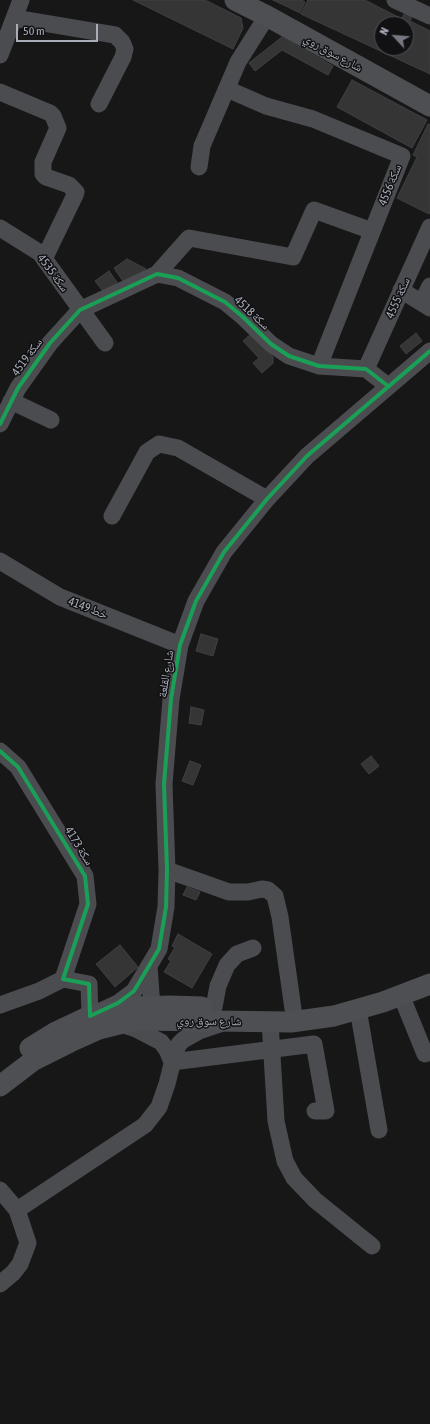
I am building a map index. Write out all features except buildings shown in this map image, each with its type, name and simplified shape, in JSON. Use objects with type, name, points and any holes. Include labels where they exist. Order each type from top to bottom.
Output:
[{"type":"main road","name":"شارع سوق روي","points":[[243,2],[267,16],[428,99]]},
{"type":"main road","name":"شارع سوق روي","points":[[0,1086],[34,1060],[99,1029],[135,1020],[293,1009],[328,1005],[370,992],[430,969]]},
{"type":"main road","name":"شارع سوق روي","points":[[0,1070],[24,1052],[56,1032],[90,1016],[134,1008],[170,1006],[270,1022],[290,1022],[334,1016],[401,995],[430,984]]},
{"type":"street","points":[[0,55],[21,0]]},
{"type":"street","points":[[395,0],[430,16]]},
{"type":"street","points":[[199,167],[202,146],[238,62],[267,16]]},
{"type":"street","points":[[14,18],[115,35],[122,42],[125,50],[123,57],[99,104]]},
{"type":"street","name":"سكة 4556","points":[[227,89],[266,106],[313,119],[402,156],[319,366]]},
{"type":"street","points":[[0,92],[50,113],[53,116],[58,128],[43,162],[43,174],[46,178],[69,185],[76,192],[44,259]]},
{"type":"street","points":[[80,310],[157,274],[190,238],[293,257],[314,210],[372,231]]},
{"type":"street","name":"سكة 4555","points":[[366,369],[430,227]]},
{"type":"street","name":"سكة 4535","points":[[0,228],[40,253],[105,343]]},
{"type":"street","name":"سكة 4518","points":[[157,274],[178,278],[225,302],[271,344],[289,356],[319,366],[366,369]]},
{"type":"street","points":[[401,290],[426,305],[430,286]]},
{"type":"street","name":"سكة 4519","points":[[0,424],[18,388],[50,343],[80,310]]},
{"type":"street","name":"شارع القلعة","points":[[90,1016],[118,1004],[134,991],[159,949],[166,907],[167,870],[164,784],[172,699],[180,645],[196,601],[224,552],[267,499],[307,456],[430,352]]},
{"type":"street","points":[[366,369],[388,386]]},
{"type":"street","points":[[11,401],[51,420]]},
{"type":"street","points":[[112,516],[146,452],[158,444],[178,448],[267,499]]},
{"type":"street","name":"4149 خط","points":[[0,561],[60,597],[180,645]]},
{"type":"street","name":"سكة 4173","points":[[0,751],[18,767],[85,876],[88,904],[62,978]]},
{"type":"street","points":[[167,870],[229,892],[248,892],[262,889],[268,890],[275,896],[280,917],[293,1009]]},
{"type":"street","points":[[17,1210],[145,1125],[158,1107],[167,1084],[175,1052],[183,1040],[199,1031],[221,1014],[218,986],[227,965],[237,954],[253,948]]},
{"type":"street","points":[[149,966],[152,1007]]},
{"type":"street","points":[[0,1005],[39,991],[62,978],[90,984],[90,1016]]},
{"type":"street","points":[[401,995],[425,1054]]},
{"type":"street","points":[[358,1009],[379,1130]]},
{"type":"street","points":[[270,1022],[276,1121],[285,1161],[294,1178],[315,1200],[372,1246]]},
{"type":"street","points":[[120,1024],[136,1029],[161,1042],[167,1050],[172,1062]]},
{"type":"street","points":[[172,1062],[314,1044],[326,1111],[315,1111]]},
{"type":"street","points":[[0,1190],[17,1210],[28,1243],[20,1264],[13,1273],[0,1284]]},
{"type":"cycle path","points":[[0,424],[18,388],[50,343],[80,310],[157,274],[178,278],[225,302],[271,344],[289,356],[319,366],[366,369],[388,386]]},
{"type":"cycle path","points":[[0,751],[18,767],[85,876],[88,904],[63,979],[89,984],[90,1016],[118,1003],[134,991],[159,949],[166,907],[167,870],[164,784],[171,699],[180,645],[196,601],[224,552],[267,499],[307,456],[430,351]]}]
